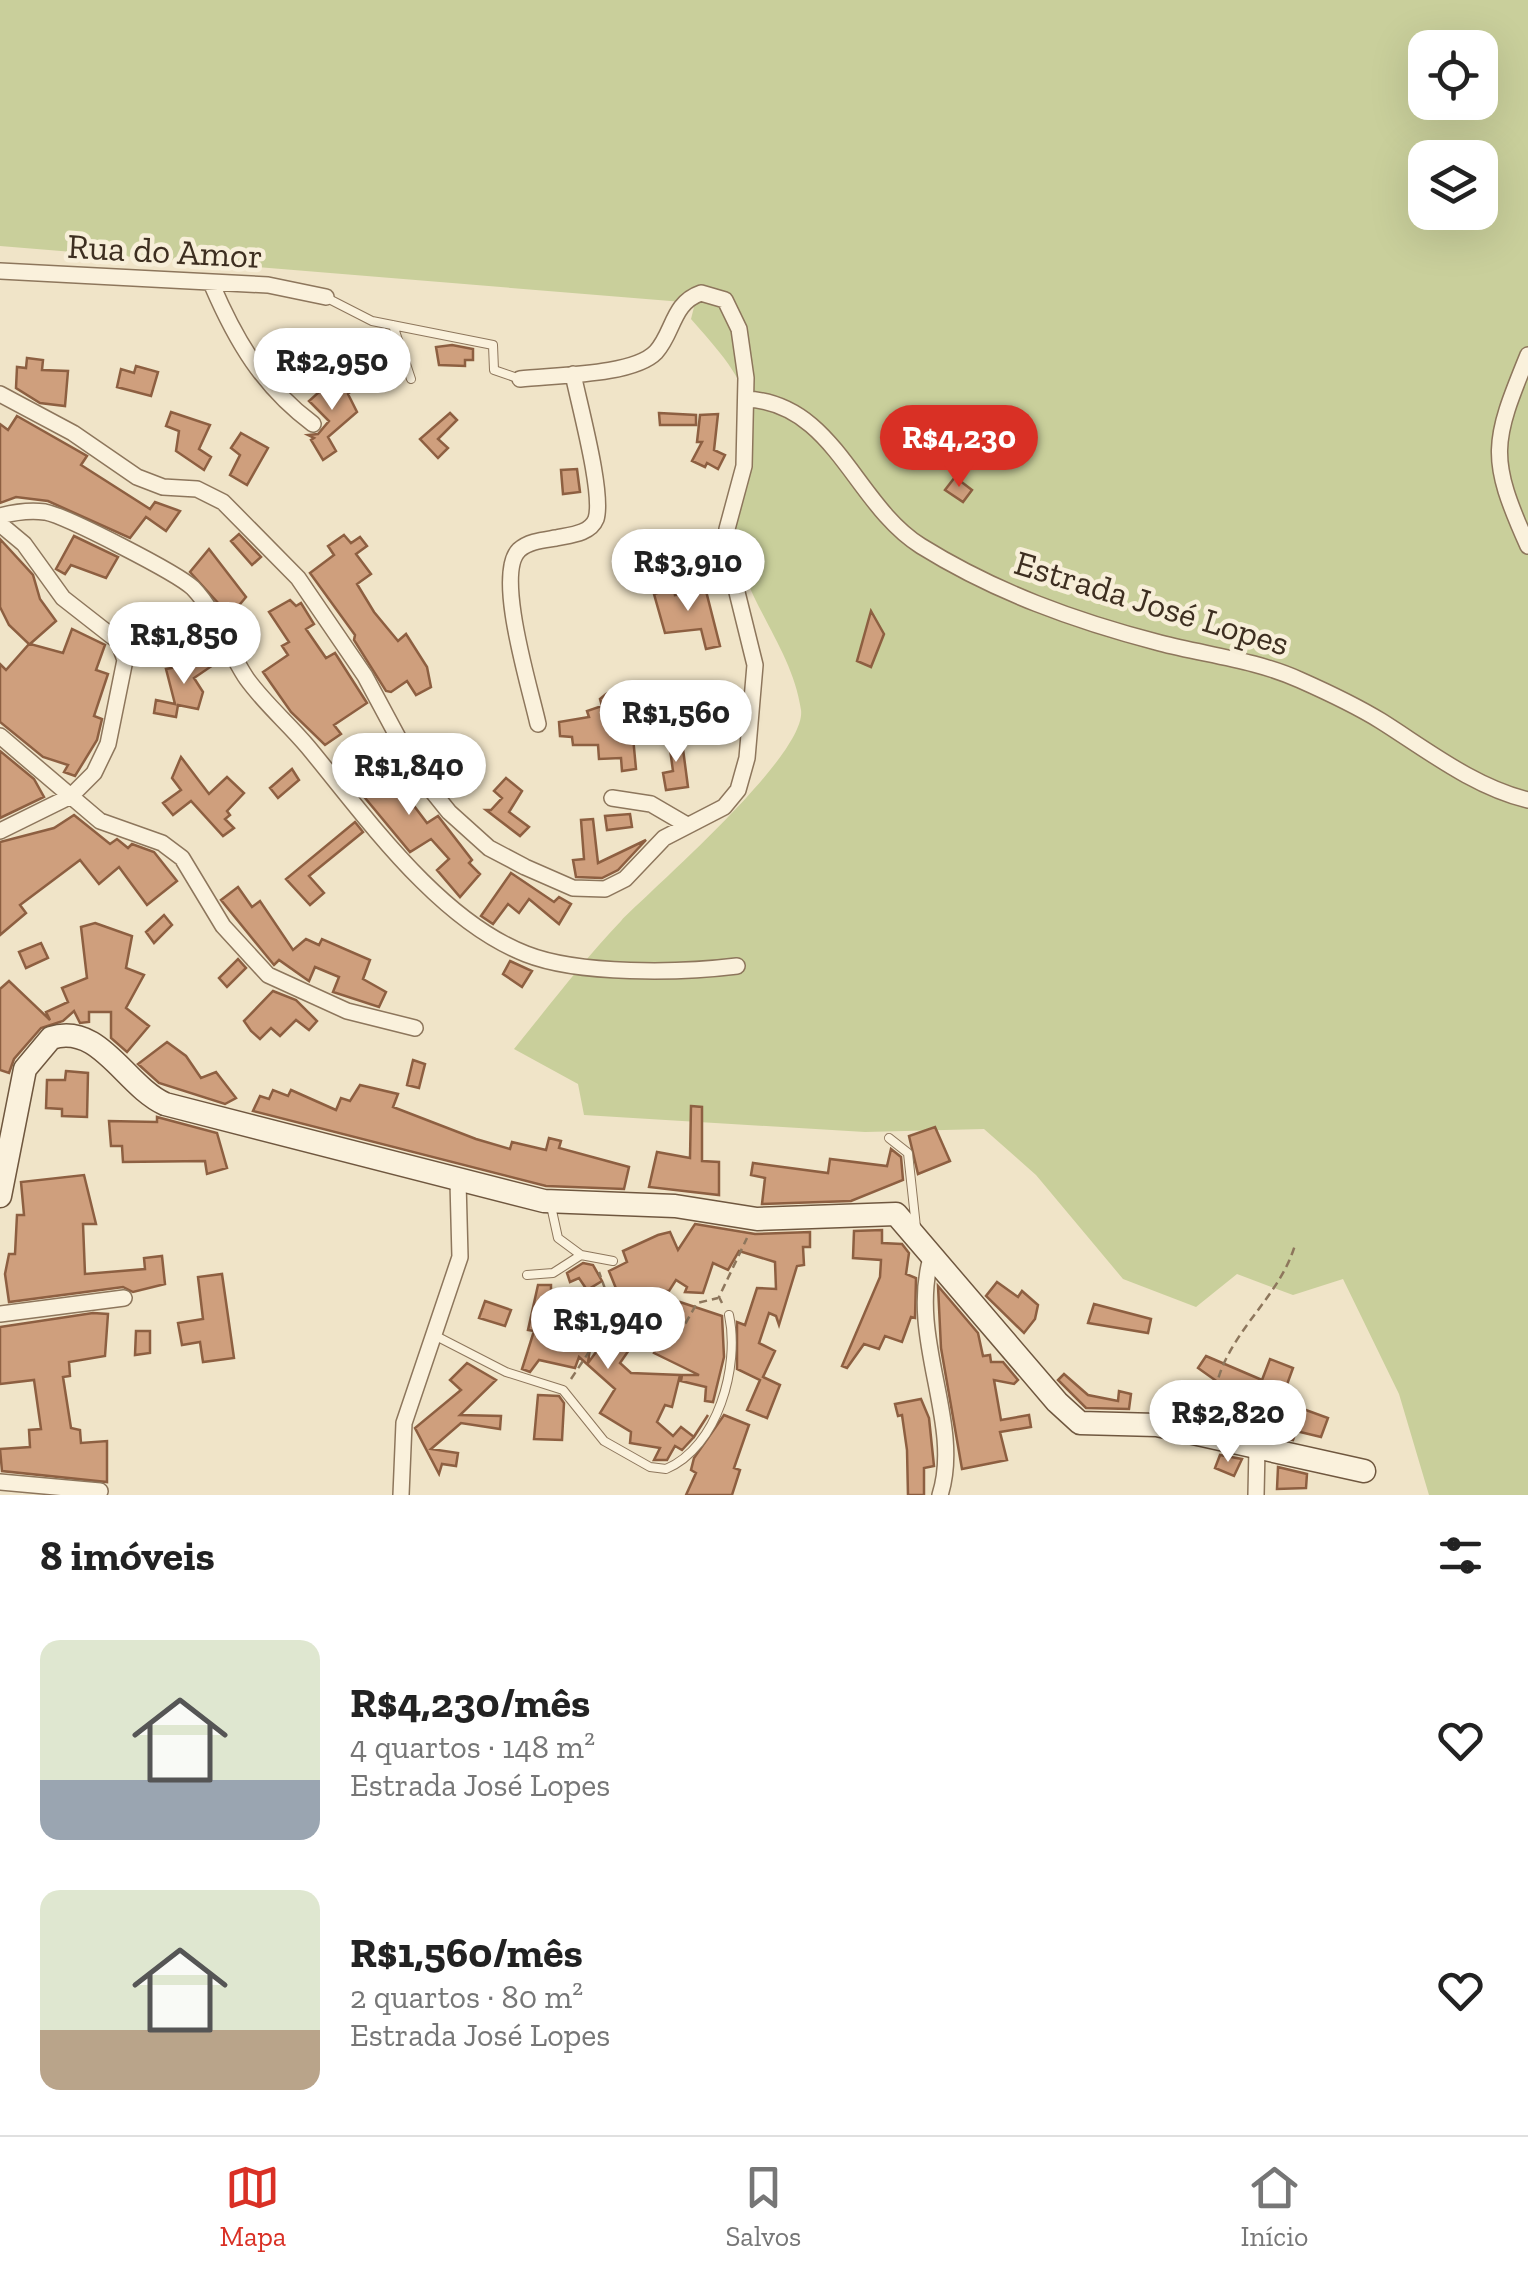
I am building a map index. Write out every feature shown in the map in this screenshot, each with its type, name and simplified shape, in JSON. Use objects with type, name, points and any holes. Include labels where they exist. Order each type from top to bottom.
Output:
[{"type":"street","name":"Rua do Amor","points":[[0,271],[268,285],[326,297]]},
{"type":"street","points":[[212,285],[242,348],[265,381],[313,424]]},
{"type":"street","points":[[0,394],[73,433],[137,477],[163,487],[205,492],[244,520],[298,578],[356,662],[429,790],[499,854],[573,888],[605,889],[625,878],[664,838],[714,815],[738,790],[752,722],[754,665],[732,572],[727,529],[744,466],[746,398],[735,312],[726,300],[702,293],[684,302],[651,356],[626,366],[520,379]]},
{"type":"street","points":[[1528,355],[1499,426],[1498,440],[1504,482],[1528,546]]},
{"type":"street","points":[[538,724],[516,632],[512,566],[528,544],[585,531],[596,518],[598,491],[573,374]]},
{"type":"street","name":"Estrada José Lopes","points":[[746,398],[784,406],[816,427],[890,520],[957,568],[1033,603],[1098,626],[1299,680],[1364,710],[1474,778],[1528,800]]},
{"type":"street","points":[[0,516],[35,511],[60,516],[186,582],[214,617],[250,683],[392,852],[429,887],[501,941],[538,958],[568,964],[642,968],[737,966]]},
{"type":"street","points":[[0,524],[24,544],[63,598],[118,641],[123,651],[124,674],[106,750],[94,773],[71,796],[0,831]]},
{"type":"street","points":[[0,736],[109,826],[150,838],[182,858],[223,926],[268,974],[348,1010],[414,1028]]},
{"type":"street","points":[[612,798],[651,804],[687,825]]},
{"type":"street","points":[[0,1196],[25,1070],[46,1041],[67,1034],[92,1041],[138,1089],[165,1104],[458,1182],[550,1202],[675,1206],[757,1219],[896,1214],[1073,1419],[1089,1426],[1143,1423],[1364,1470]]},
{"type":"street","points":[[401,1495],[404,1423],[460,1257],[458,1182]]},
{"type":"street","points":[[931,1258],[925,1313],[944,1448],[940,1495]]},
{"type":"street","points":[[0,1314],[124,1298]]},
{"type":"street","points":[[1256,1495],[1257,1448]]},
{"type":"street","points":[[0,1482],[100,1492]]},
{"type":"lane","points":[[326,297],[372,320],[493,345],[494,370],[520,379]]},
{"type":"lane","points":[[393,324],[411,380]]},
{"type":"lane","points":[[889,1138],[908,1153],[917,1237]]},
{"type":"lane","points":[[550,1202],[558,1238],[581,1255],[613,1260]]},
{"type":"lane","points":[[526,1274],[554,1272],[581,1255]]},
{"type":"lane","points":[[436,1336],[506,1372],[563,1390],[612,1446],[650,1467],[671,1468],[698,1441],[723,1400],[732,1341],[729,1315]]},
{"type":"path","points":[[719,1298],[757,1219]]},
{"type":"path","points":[[1202,1435],[1224,1362],[1262,1300],[1287,1273],[1294,1245]]},
{"type":"path","points":[[563,1390],[614,1314],[594,1257]]},
{"type":"path","points":[[719,1298],[729,1315]]},
{"type":"path","points":[[679,1334],[697,1303],[719,1298]]},
{"type":"green space","points":[[0,0],[1528,0],[1528,1495],[1429,1495],[1399,1394],[1343,1279],[1293,1295],[1237,1274],[1196,1307],[1123,1279],[1036,1175],[984,1129],[865,1132],[584,1115],[578,1084],[514,1049],[607,936],[756,787],[796,731],[801,710],[796,687],[746,579],[734,533],[747,482],[749,410],[736,375],[691,319],[695,303],[0,246]]},
{"type":"building","points":[[436,347],[473,349],[473,360],[465,360],[465,366],[439,365]]},
{"type":"building","points":[[282,352],[302,370],[290,382],[271,363]]},
{"type":"building","points":[[27,358],[43,360],[42,370],[68,371],[65,406],[40,403],[16,388],[17,367],[26,368]]},
{"type":"building","points":[[136,366],[158,372],[151,396],[117,387],[121,369],[134,373]]},
{"type":"building","points":[[338,375],[352,390],[348,394],[357,412],[328,437],[336,451],[323,460],[311,440],[314,438],[308,435],[318,434],[329,421],[309,401]]},
{"type":"building","points":[[171,412],[210,425],[199,449],[211,457],[204,470],[176,451],[179,431],[166,426]]},
{"type":"building","points":[[450,413],[457,420],[438,439],[448,448],[438,458],[420,439]]},
{"type":"building","points":[[659,413],[696,415],[696,425],[660,425]]},
{"type":"building","points":[[718,414],[714,450],[725,455],[718,469],[692,461],[702,442],[697,442],[700,415]]},
{"type":"building","points":[[17,416],[87,456],[81,465],[150,509],[155,502],[180,511],[166,531],[146,517],[130,538],[48,501],[16,497],[0,503],[0,424],[8,430]]},
{"type":"building","points":[[241,433],[268,448],[247,485],[230,475],[240,455],[231,448]]},
{"type":"building","points":[[577,469],[580,492],[563,494],[561,470]]},
{"type":"building","points":[[955,477],[972,490],[963,502],[945,490]]},
{"type":"building","points":[[239,534],[261,557],[252,565],[231,541]]},
{"type":"building","points":[[344,535],[351,543],[360,537],[367,546],[356,554],[371,574],[357,584],[374,612],[398,641],[406,634],[427,667],[431,687],[416,695],[407,681],[391,692],[386,691],[354,640],[355,635],[310,573],[334,555],[328,546]]},
{"type":"building","points":[[74,536],[118,557],[106,578],[71,565],[65,574],[56,569]]},
{"type":"building","points":[[0,539],[33,575],[40,599],[56,621],[30,644],[63,653],[72,629],[105,645],[96,670],[108,674],[94,716],[102,719],[97,740],[75,776],[64,772],[68,765],[43,757],[0,722],[0,664],[6,670],[29,644],[9,625],[0,607]]},
{"type":"building","points":[[209,549],[246,597],[230,616],[190,572]]},
{"type":"building","points":[[674,588],[675,595],[706,591],[720,646],[706,649],[701,629],[665,633],[654,594]]},
{"type":"building","points":[[290,600],[296,606],[301,603],[314,624],[306,629],[326,658],[335,653],[367,703],[334,725],[341,734],[325,745],[291,712],[263,672],[288,655],[282,646],[289,642],[269,612]]},
{"type":"building","points":[[871,611],[884,634],[871,667],[857,661]]},
{"type":"building","points":[[201,624],[205,635],[167,660],[160,650]]},
{"type":"building","points":[[181,660],[219,661],[194,678],[203,692],[198,709],[178,705],[176,717],[154,713],[156,700],[175,704],[166,669],[182,666]]},
{"type":"building","points":[[627,685],[637,710],[623,717],[633,737],[636,769],[622,771],[621,758],[599,759],[598,745],[573,745],[572,737],[560,736],[559,722],[589,717],[587,711],[602,706],[600,699]]},
{"type":"building","points":[[681,734],[688,787],[666,790],[663,773],[673,771],[668,735]]},
{"type":"building","points":[[0,751],[34,779],[44,797],[0,818]]},
{"type":"building","points":[[363,752],[370,761],[382,752],[404,781],[399,786],[427,823],[438,816],[472,860],[469,863],[480,874],[460,897],[437,870],[449,859],[431,839],[410,852],[341,769]]},
{"type":"building","points":[[181,757],[209,794],[227,777],[244,793],[227,811],[230,815],[225,819],[234,828],[223,836],[191,801],[173,815],[163,803],[181,790],[172,778]]},
{"type":"building","points":[[292,769],[299,780],[278,798],[270,788]]},
{"type":"building","points":[[506,778],[522,791],[509,812],[529,827],[520,836],[486,810],[502,798],[494,791]]},
{"type":"building","points":[[630,814],[632,827],[607,830],[605,816]]},
{"type":"building","points":[[74,815],[110,844],[117,839],[128,848],[132,844],[154,852],[177,881],[147,905],[119,867],[99,884],[80,860],[20,905],[26,913],[0,935],[0,842],[54,828]]},
{"type":"building","points":[[593,819],[598,863],[646,840],[618,870],[602,878],[576,877],[573,860],[584,859],[581,820]]},
{"type":"building","points":[[355,822],[363,832],[309,876],[324,893],[310,905],[286,879]]},
{"type":"building","points":[[511,873],[554,902],[559,897],[571,904],[559,924],[529,899],[519,913],[508,904],[493,924],[481,916]]},
{"type":"building","points":[[238,887],[252,907],[260,901],[293,950],[306,939],[319,945],[322,939],[370,960],[363,979],[386,992],[379,1007],[333,992],[339,977],[315,967],[309,981],[279,960],[274,965],[221,900]]},
{"type":"building","points":[[164,915],[172,925],[154,943],[146,932]]},
{"type":"building","points":[[95,923],[132,936],[126,968],[144,975],[126,1008],[149,1026],[127,1052],[111,1038],[111,1012],[89,1012],[89,1022],[80,1023],[74,1011],[63,1021],[41,1028],[14,1059],[9,1073],[0,1070],[0,989],[9,981],[50,1020],[46,1012],[68,1002],[62,988],[87,978],[81,927]]},
{"type":"building","points":[[41,943],[48,958],[26,968],[19,952]]},
{"type":"building","points":[[238,959],[246,968],[227,987],[219,978]]},
{"type":"building","points":[[510,961],[532,971],[522,987],[503,974]]},
{"type":"building","points":[[273,991],[296,1000],[317,1021],[309,1030],[296,1020],[280,1036],[271,1028],[260,1039],[244,1021]]},
{"type":"building","points":[[167,1042],[186,1056],[201,1078],[216,1072],[236,1098],[225,1104],[159,1083],[138,1064]]},
{"type":"building","points":[[413,1060],[425,1064],[419,1088],[407,1085]]},
{"type":"building","points":[[66,1071],[88,1073],[87,1117],[62,1116],[62,1109],[46,1108],[47,1080],[65,1080]]},
{"type":"building","points":[[360,1085],[398,1094],[393,1107],[476,1139],[510,1149],[512,1142],[546,1150],[549,1138],[561,1141],[559,1148],[629,1167],[624,1189],[546,1186],[253,1111],[260,1096],[269,1099],[273,1090],[288,1096],[291,1090],[336,1110],[341,1098],[350,1101]]},
{"type":"building","points":[[691,1106],[702,1107],[702,1161],[719,1162],[719,1195],[649,1187],[657,1152],[690,1158]]},
{"type":"building","points":[[157,1117],[217,1133],[227,1168],[207,1174],[205,1161],[123,1162],[122,1146],[111,1146],[109,1121],[157,1122]]},
{"type":"building","points":[[935,1127],[950,1161],[918,1174],[909,1136]]},
{"type":"building","points":[[891,1149],[901,1157],[903,1180],[851,1201],[762,1204],[765,1178],[751,1175],[753,1163],[828,1173],[830,1159],[887,1166]]},
{"type":"building","points":[[84,1175],[96,1224],[83,1224],[85,1274],[145,1269],[144,1258],[162,1256],[165,1284],[133,1292],[123,1287],[9,1302],[5,1274],[9,1254],[15,1254],[17,1215],[24,1215],[21,1182]]},
{"type":"building","points":[[695,1224],[755,1234],[810,1232],[810,1247],[803,1247],[804,1265],[797,1266],[779,1325],[776,1316],[769,1313],[759,1343],[775,1351],[763,1377],[780,1385],[767,1418],[747,1410],[760,1380],[737,1369],[737,1322],[745,1325],[757,1288],[776,1289],[775,1262],[739,1251],[728,1270],[713,1263],[703,1293],[685,1292],[687,1287],[676,1280],[669,1291],[651,1291],[674,1299],[623,1306],[609,1271],[627,1262],[623,1251],[658,1235],[670,1232],[678,1250]]},
{"type":"building","points":[[882,1230],[882,1243],[902,1244],[909,1253],[906,1274],[916,1278],[915,1318],[911,1317],[902,1342],[885,1336],[879,1349],[864,1344],[847,1368],[842,1366],[880,1277],[881,1260],[853,1258],[854,1231]]},
{"type":"building","points":[[583,1263],[593,1265],[602,1281],[587,1290],[579,1278],[570,1282],[567,1273]]},
{"type":"building","points":[[222,1274],[234,1358],[203,1362],[200,1342],[182,1345],[178,1323],[203,1319],[198,1277]]},
{"type":"building","points":[[997,1282],[1018,1297],[1022,1291],[1038,1305],[1035,1319],[1024,1333],[986,1296]]},
{"type":"building","points":[[538,1285],[551,1285],[551,1307],[557,1308],[548,1313],[594,1319],[588,1363],[621,1318],[642,1331],[620,1363],[631,1373],[680,1375],[672,1407],[665,1405],[657,1422],[673,1436],[681,1427],[694,1437],[682,1450],[675,1446],[667,1460],[654,1460],[660,1448],[630,1443],[631,1432],[600,1413],[615,1389],[579,1357],[575,1368],[539,1360],[530,1372],[522,1369],[534,1331],[528,1330]]},
{"type":"building","points":[[938,1286],[978,1333],[983,1356],[990,1355],[991,1362],[1003,1362],[1018,1380],[1014,1384],[994,1380],[1001,1420],[1029,1415],[1031,1427],[1000,1432],[1007,1460],[962,1469],[941,1348]]},
{"type":"building","points":[[485,1301],[511,1310],[505,1326],[479,1318]]},
{"type":"building","points":[[680,1302],[722,1316],[724,1357],[713,1402],[705,1401],[706,1387],[681,1381],[682,1375],[699,1375],[654,1353]]},
{"type":"building","points":[[1094,1304],[1151,1319],[1148,1333],[1088,1323]]},
{"type":"building","points":[[108,1314],[105,1356],[69,1362],[70,1376],[63,1377],[71,1428],[80,1430],[81,1443],[107,1441],[107,1482],[2,1471],[0,1449],[30,1447],[29,1430],[41,1429],[34,1380],[0,1384],[0,1327]]},
{"type":"building","points":[[136,1331],[150,1331],[150,1353],[135,1355]]},
{"type":"building","points":[[1206,1356],[1262,1380],[1270,1359],[1293,1368],[1281,1401],[1328,1418],[1321,1437],[1296,1431],[1293,1440],[1164,1411],[1164,1406],[1179,1404],[1216,1409],[1222,1385],[1198,1368]]},
{"type":"building","points":[[467,1363],[496,1380],[460,1415],[501,1416],[500,1429],[461,1423],[431,1449],[458,1453],[456,1466],[442,1464],[439,1474],[415,1428],[461,1390],[450,1380]]},
{"type":"building","points":[[1064,1374],[1088,1395],[1118,1401],[1119,1391],[1131,1394],[1129,1409],[1086,1408],[1058,1380]]},
{"type":"building","points":[[538,1395],[559,1396],[564,1403],[562,1440],[534,1439]]},
{"type":"building","points":[[921,1399],[929,1418],[934,1466],[924,1468],[924,1495],[908,1495],[902,1415],[898,1416],[895,1404]]},
{"type":"building","points":[[724,1415],[749,1425],[734,1468],[740,1470],[732,1495],[686,1495],[696,1473],[691,1470],[694,1458]]},
{"type":"building","points":[[1220,1455],[1242,1459],[1234,1476],[1215,1468]]},
{"type":"building","points":[[1278,1467],[1307,1474],[1306,1488],[1277,1489]]}]
